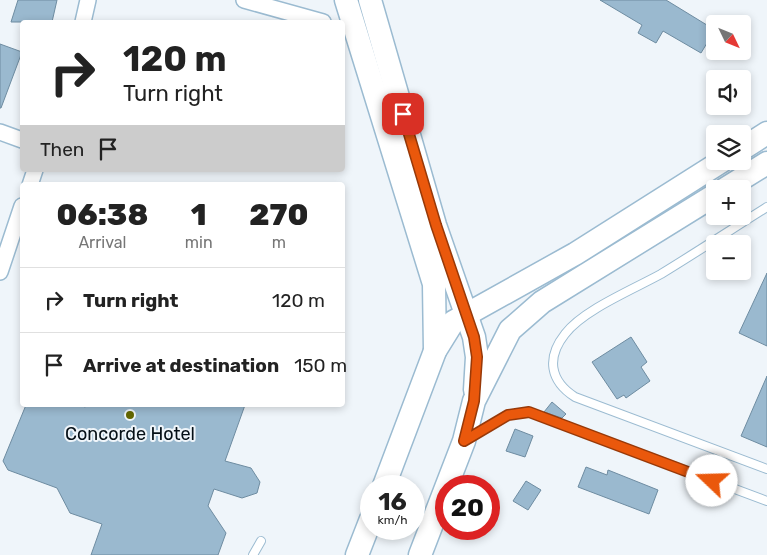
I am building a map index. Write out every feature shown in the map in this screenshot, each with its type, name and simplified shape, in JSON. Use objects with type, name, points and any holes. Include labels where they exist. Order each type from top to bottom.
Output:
[{"type":"street","points":[[83,20],[88,0]]},
{"type":"street","points":[[244,0],[316,20]]},
{"type":"street","points":[[346,0],[349,30],[434,284],[435,351]]},
{"type":"street","points":[[370,0],[436,225],[468,313],[477,357],[474,401],[464,441],[420,555]]},
{"type":"street","points":[[0,132],[20,139]]},
{"type":"street","points":[[751,143],[767,133]]},
{"type":"street","points":[[740,180],[767,164]]},
{"type":"street","points":[[388,475],[435,351],[453,322],[575,254],[708,170]]},
{"type":"street","points":[[474,401],[505,338],[518,321],[542,302],[706,201]]},
{"type":"street","points":[[0,272],[20,212]]},
{"type":"street","points":[[358,555],[363,540]]},
{"type":"lane","points":[[767,207],[661,273],[576,322],[557,345],[552,360],[553,373],[562,389],[575,397],[767,470]]},
{"type":"lane","points":[[464,441],[508,415],[529,412],[767,501]]},
{"type":"lane","points":[[253,555],[260,541]]},
{"type":"building","points":[[18,0],[57,0],[52,20],[20,20],[20,22],[11,22]]},
{"type":"building","points":[[600,0],[666,0],[706,24],[706,45],[701,53],[663,31],[656,43],[638,33],[642,25]]},
{"type":"building","points":[[0,44],[20,51],[20,57],[0,108]]},
{"type":"building","points":[[767,273],[767,346],[739,333]]},
{"type":"building","points":[[631,337],[647,362],[641,367],[650,381],[626,398],[624,395],[617,399],[592,362]]},
{"type":"building","points":[[767,376],[767,447],[741,436]]},
{"type":"building","points":[[552,402],[566,414],[562,418],[544,412]]},
{"type":"building","points":[[25,407],[244,407],[225,461],[251,468],[260,482],[257,493],[242,498],[214,489],[208,506],[226,533],[218,555],[91,555],[102,524],[70,513],[57,488],[8,470],[3,461]]},
{"type":"building","points":[[515,429],[533,436],[525,457],[506,451]]},
{"type":"building","points":[[586,467],[607,475],[608,470],[658,490],[649,514],[578,487]]},
{"type":"building","points":[[526,481],[541,490],[528,510],[513,501]]},
{"type":"place","name":"Concorde Hotel","points":[[130,415]]},
{"type":"route","points":[[403,114],[436,225],[468,313],[474,337],[477,357],[474,401],[464,441],[508,415],[529,412],[712,481]]}]
